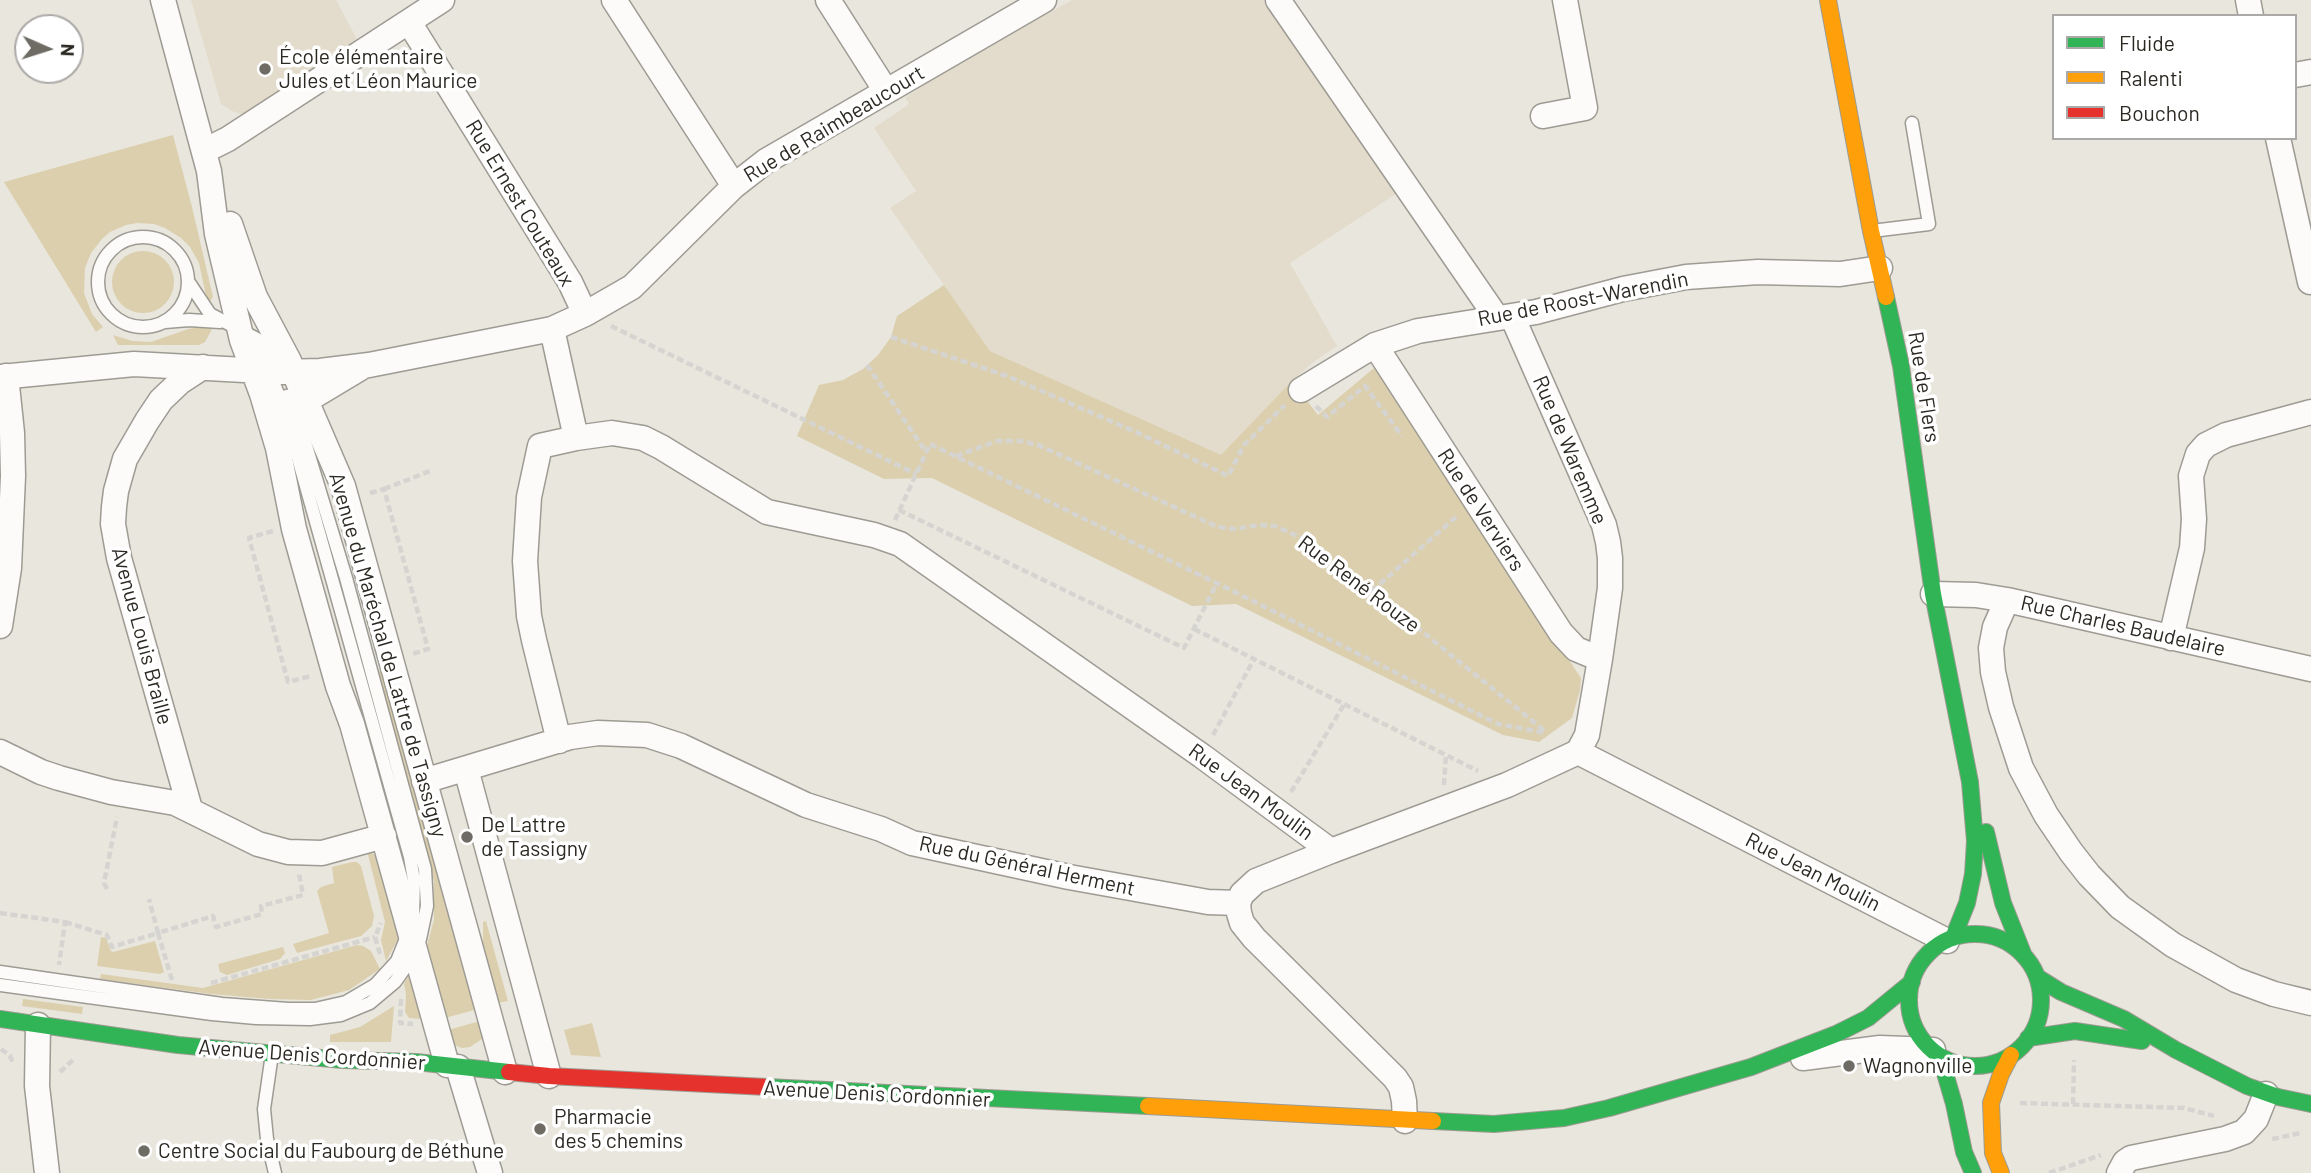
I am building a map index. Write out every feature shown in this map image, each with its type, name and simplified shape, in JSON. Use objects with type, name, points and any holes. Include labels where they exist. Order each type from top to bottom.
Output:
[{"type":"street","name":"Avenue du Maréchal de Lattre de Tassigny","points":[[163,0],[206,161],[248,281],[268,324],[274,371],[287,403],[347,499],[505,1073]]},
{"type":"street","points":[[206,161],[228,139],[442,0]]},
{"type":"street","points":[[614,0],[734,186]]},
{"type":"street","points":[[828,0],[886,91]]},
{"type":"street","name":"Rue de Raimbeaucourt","points":[[3,377],[134,364],[274,371],[369,365],[552,329],[632,287],[734,186],[766,161],[1044,0]]},
{"type":"street","name":"Rue de Waremme","points":[[1278,0],[1504,317],[1606,533],[1611,558],[1610,588],[1587,735],[1578,752]]},
{"type":"street","points":[[1543,117],[1585,108],[1565,0]]},
{"type":"street","name":"Rue de Flers","points":[[1828,0],[1871,231],[1901,366],[1933,594],[1970,782],[1974,867],[1967,903],[1950,939]]},
{"type":"street","name":"Rue Ernest Couteaux","points":[[409,22],[570,282],[585,314]]},
{"type":"street","points":[[2278,140],[2311,282]]},
{"type":"street","name":"Avenue du Maréchal de Lattre de Tassigny","points":[[206,161],[231,326],[274,371],[287,403],[281,458],[294,529],[412,939],[452,1066],[490,1173]]},
{"type":"street","name":"Rue de Roost-Warendin","points":[[1301,390],[1375,345],[1418,331],[1558,307],[1632,287],[1686,277],[1758,272],[1840,274],[1880,268]]},
{"type":"street","points":[[552,329],[576,438]]},
{"type":"street","name":"Rue de Verviers","points":[[1375,345],[1561,633],[1576,649],[1600,659]]},
{"type":"street","name":"Rue de Raimbeaucourt","points":[[287,403],[328,389],[352,372],[369,365]]},
{"type":"street","name":"Avenue Louis Braille","points":[[190,809],[119,558],[114,532],[114,507],[125,459],[146,421],[161,400],[180,382],[203,367]]},
{"type":"street","points":[[0,626],[9,568],[13,476],[12,433],[3,377]]},
{"type":"street","points":[[2171,638],[2192,548],[2194,519],[2191,476],[2198,454],[2206,446],[2226,435],[2311,412]]},
{"type":"street","name":"Rue Jean Moulin","points":[[559,741],[529,616],[525,561],[529,497],[540,446],[612,433],[643,438],[661,447],[767,512],[886,538],[913,551],[1331,851],[1507,785],[1578,752],[1950,939]]},
{"type":"street","name":"Rue Charles Baudelaire","points":[[1933,594],[1976,595],[2007,600],[2311,670]]},
{"type":"street","points":[[2007,600],[1991,648],[1993,672],[2004,718],[2021,768],[2046,816],[2071,852],[2120,907],[2173,945],[2236,980],[2274,994],[2311,1003]]},
{"type":"street","name":"Rue du Général Herment","points":[[424,781],[559,741],[598,733],[647,735],[681,746],[806,805],[881,829],[912,843],[1069,877],[1208,901],[1238,903]]},
{"type":"street","points":[[0,752],[59,778],[111,792],[163,800],[190,809],[258,844],[299,854],[330,852],[384,836]]},
{"type":"street","name":"Avenue du Maréchal de Lattre de Tassigny","points":[[466,769],[549,1076]]},
{"type":"street","name":"Rue de Flers","points":[[1970,782],[1987,833],[2003,903],[2024,956]]},
{"type":"street","points":[[1331,851],[1247,887],[1238,903],[1242,923],[1395,1078],[1401,1087],[1405,1121]]},
{"type":"street","points":[[2001,1173],[1993,1153],[1991,1103],[2011,1055],[2028,1038],[2037,1022],[2040,1004],[2036,977],[2024,956],[2011,945],[1987,935],[1970,934],[1950,939],[1924,958],[1912,982],[1909,1001],[1912,1019],[1920,1036],[1936,1053],[1957,1063],[1976,1066],[1994,1063],[2011,1055]]},
{"type":"street","points":[[2036,977],[2061,992],[2124,1019],[2176,1050],[2266,1094],[2311,1104]]},
{"type":"street","name":"Avenue Denis Cordonnier","points":[[1751,1068],[1836,1034],[1868,1018],[1912,982]]},
{"type":"street","name":"Avenue Denis Cordonnier","points":[[0,1019],[178,1045],[452,1066],[505,1073],[1494,1124],[1564,1118],[1751,1068],[1811,1056],[1880,1048],[1936,1053]]},
{"type":"street","points":[[38,1025],[37,1086],[47,1173]]},
{"type":"street","points":[[2028,1038],[2057,1032],[2098,1033],[2176,1050]]},
{"type":"street","points":[[1936,1053],[1952,1096],[1964,1152],[1973,1173]]},
{"type":"street","points":[[2122,1167],[2139,1155],[2225,1139],[2252,1126],[2266,1094]]},
{"type":"lane","points":[[1871,231],[1929,225],[1912,123]]},
{"type":"lane","points":[[165,322],[180,308],[187,295],[186,267],[178,254],[167,244],[154,238],[139,237],[113,248],[104,260],[98,288],[102,302],[122,323],[151,327],[165,322],[189,320],[231,326]]},
{"type":"lane","points":[[188,281],[206,310],[231,326]]},
{"type":"lane","points":[[0,985],[212,1014],[284,1020],[321,1018],[351,1011],[380,996],[395,982],[412,939],[414,880],[410,857],[287,403]]},
{"type":"lane","points":[[0,972],[222,1004],[315,1009],[346,1002],[375,985],[424,927],[428,906],[425,869],[332,529],[287,403]]},
{"type":"lane","points":[[272,1054],[264,1109],[267,1139],[275,1173]]},
{"type":"path","points":[[585,314],[916,474]]},
{"type":"path","points":[[891,337],[1007,376],[1136,432],[1228,476],[1244,445],[1301,390],[1327,417],[1365,386],[1404,439]]},
{"type":"path","points":[[867,365],[926,452]]},
{"type":"path","name":"Rue René Rouze","points":[[955,456],[997,441],[1020,441],[1038,445],[1218,527],[1235,529],[1259,525],[1275,526],[1293,534],[1331,558],[1546,733],[1578,752]]},
{"type":"path","points":[[886,538],[930,444],[1217,583],[1498,724],[1546,733]]},
{"type":"path","points":[[384,489],[430,471]]},
{"type":"path","points":[[900,510],[1184,648],[1217,583]]},
{"type":"path","points":[[1372,591],[1460,513]]},
{"type":"path","points":[[1194,629],[1507,785]]},
{"type":"path","points":[[1202,756],[1254,659]]},
{"type":"path","points":[[1279,813],[1345,703]]},
{"type":"path","points":[[0,913],[65,922],[107,935],[113,947],[213,916],[216,927],[262,915],[261,906],[303,895],[297,866]]},
{"type":"path","points":[[149,900],[172,981]]},
{"type":"path","points":[[58,966],[65,922]]},
{"type":"path","points":[[205,984],[375,937]]},
{"type":"path","points":[[47,964],[70,968]]},
{"type":"path","points":[[159,979],[185,983]]},
{"type":"path","points":[[0,1048],[10,1056],[19,1073]]},
{"type":"path","points":[[2008,1103],[2184,1108],[2217,1116],[2225,1139]]},
{"type":"path","points":[[2049,1173],[2105,1153],[2122,1167]]},
{"type":"shaded area","name":"École élémentaire Jules et Léon Maurice","points":[[191,0],[336,0],[359,43],[252,113],[242,114],[221,104]]},
{"type":"shaded area","points":[[1072,0],[1265,0],[1396,194],[1290,263],[1337,346],[1292,381],[1222,456],[990,351],[890,208],[916,191],[874,128],[909,104],[905,98],[930,81]]},
{"type":"shaded area","points":[[173,135],[213,297],[210,301],[206,296],[199,263],[181,238],[154,224],[126,225],[102,239],[91,253],[85,268],[84,293],[92,314],[103,327],[96,332],[4,182]]},
{"type":"shaded area","points":[[137,251],[149,251],[165,260],[172,270],[172,294],[165,304],[149,313],[137,313],[126,308],[117,299],[112,288],[112,276],[117,265],[126,256]]},
{"type":"shaded area","points":[[944,285],[990,351],[1221,455],[1292,381],[1318,415],[1374,368],[1581,678],[1572,718],[1539,742],[1503,735],[1236,604],[1192,606],[932,478],[884,479],[797,436],[819,385],[843,380],[863,369],[891,337],[897,316]]},
{"type":"shaded area","points":[[200,327],[212,329],[205,342],[199,345],[118,345],[113,335],[132,341],[151,342]]},
{"type":"shaded area","points":[[387,668],[482,1008],[441,1019],[424,956],[434,920],[434,881],[377,671]]},
{"type":"shaded area","points":[[367,851],[377,856],[399,937],[386,961],[381,940],[385,922]]},
{"type":"shaded area","points":[[352,862],[361,866],[374,916],[372,926],[361,936],[297,953],[293,944],[329,933],[317,891],[334,883],[332,867]]},
{"type":"shaded area","points":[[486,921],[508,1001],[498,1003],[483,950],[483,922]]},
{"type":"shaded area","points":[[101,937],[106,938],[113,952],[155,941],[164,972],[160,974],[97,966]]},
{"type":"shaded area","points":[[357,945],[371,951],[380,969],[349,990],[311,1000],[211,994],[100,979],[101,974],[203,988]]},
{"type":"shaded area","points":[[283,947],[285,953],[280,959],[227,975],[220,972],[218,964]]},
{"type":"shaded area","points":[[410,974],[421,1019],[409,1018],[405,1012],[404,983]]},
{"type":"shaded area","points":[[23,999],[83,1007],[82,1014],[22,1006]]},
{"type":"shaded area","points":[[394,1006],[391,1042],[330,1042],[330,1035],[360,1027]]},
{"type":"shaded area","points":[[484,1020],[482,1039],[470,1047],[454,1045],[444,1031]]},
{"type":"shaded area","points":[[592,1023],[601,1057],[571,1055],[564,1030]]},
{"type":"traffic: fast","points":[[1886,297],[1901,366],[1933,594],[1970,782],[1975,841],[1973,874],[1967,903],[1953,938]]},
{"type":"traffic: fast","points":[[1986,832],[2003,903],[2024,956]]},
{"type":"traffic: fast","points":[[1975,934],[2000,939],[2021,954],[2036,975],[2041,1000],[2036,1025],[2021,1046],[2000,1061],[1975,1066],[1950,1061],[1929,1046],[1914,1025],[1909,1000],[1914,975],[1929,954],[1950,939],[1975,934]]},
{"type":"traffic: fast","points":[[2037,977],[2061,992],[2124,1019],[2176,1050],[2247,1086],[2278,1097],[2311,1104]]},
{"type":"traffic: fast","points":[[1433,1121],[1494,1124],[1564,1118],[1609,1108],[1751,1067],[1836,1034],[1868,1018],[1912,982]]},
{"type":"traffic: fast","points":[[0,1019],[178,1045],[343,1060],[416,1062],[509,1072]]},
{"type":"traffic: fast","points":[[2028,1038],[2075,1031],[2142,1041]]},
{"type":"traffic: fast","points":[[1940,1056],[1964,1152],[1973,1173]]},
{"type":"traffic: fast","points":[[767,1087],[1148,1106]]},
{"type":"traffic: slow","points":[[1828,0],[1886,297]]},
{"type":"traffic: slow","points":[[2001,1173],[1993,1153],[1991,1103],[2011,1055]]},
{"type":"traffic: slow","points":[[1148,1106],[1433,1121]]},
{"type":"traffic: jam","points":[[509,1072],[767,1087]]},
{"type":"place","name":"École élémentaire Jules et Léon Maurice","points":[[265,69]]},
{"type":"place","name":"De Lattre de Tassigny","points":[[467,837]]},
{"type":"place","name":"Wagnonville","points":[[1849,1066]]},
{"type":"place","name":"Pharmacie des 5 chemins","points":[[540,1129]]},
{"type":"place","name":"Centre Social du Faubourg de Béthune","points":[[144,1151]]}]
